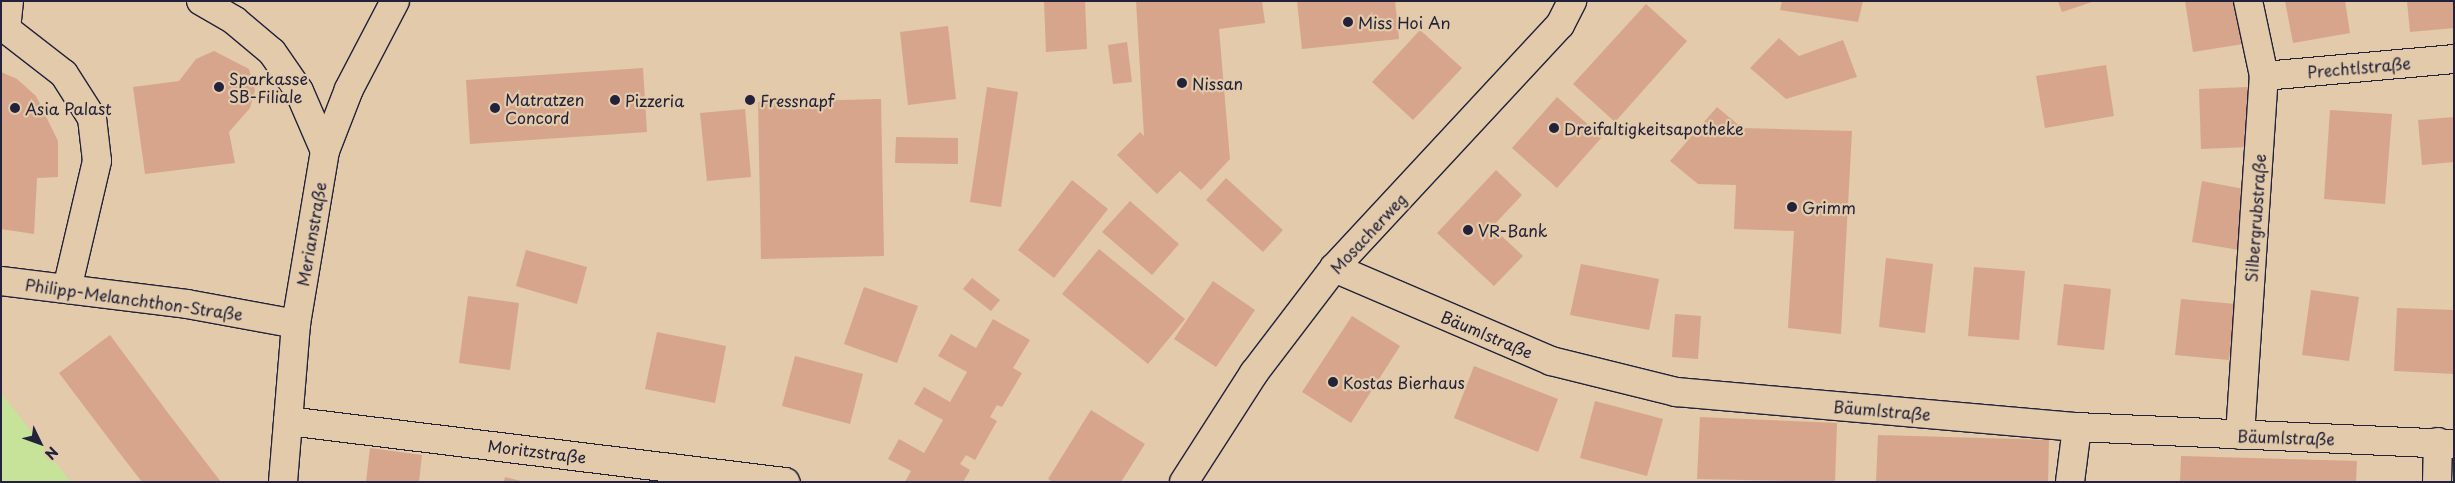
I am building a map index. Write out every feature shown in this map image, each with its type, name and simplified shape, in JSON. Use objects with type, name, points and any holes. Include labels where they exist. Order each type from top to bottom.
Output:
[{"type":"street","points":[[9,1],[6,29],[64,74],[92,118],[97,161],[66,289]]},
{"type":"street","points":[[201,1],[235,21],[272,52],[300,90],[325,151]]},
{"type":"street","name":"Merianstraße","points":[[283,482],[296,324],[325,151],[350,89],[395,1]]},
{"type":"street","name":"Mosacherweg","points":[[1184,482],[1254,373],[1334,268],[1560,25],[1572,1]]},
{"type":"street","name":"Silbergrubstraße","points":[[2240,435],[2264,76],[2248,1]]},
{"type":"street","name":"Prechtlstraße","points":[[2264,76],[2454,59]]},
{"type":"street","name":"Bäumlstraße","points":[[1334,268],[1551,361],[1676,392],[2077,427],[2446,443]]},
{"type":"street","name":"Philipp-Melanchthon-Straße","points":[[1,281],[187,304],[296,324]]},
{"type":"street","name":"Moritzstraße","points":[[288,421],[785,482]]},
{"type":"street","points":[[2070,482],[2077,427]]},
{"type":"street","points":[[2437,482],[2446,443]]},
{"type":"green space","points":[[1,393],[71,482],[1,482]]},
{"type":"building","points":[[1044,1],[1085,1],[1087,49],[1046,52]]},
{"type":"building","name":"Nissan","points":[[1136,1],[1262,1],[1265,23],[1219,29],[1230,159],[1201,190],[1180,171],[1157,194],[1117,155],[1140,132],[1144,136]]},
{"type":"building","name":"Miss Hoi An","points":[[1297,1],[1395,1],[1399,39],[1302,49]]},
{"type":"building","points":[[1782,1],[1863,1],[1858,22],[1780,10]]},
{"type":"building","points":[[2058,1],[2092,1],[2092,2],[2062,12]]},
{"type":"building","points":[[2185,1],[2236,1],[2243,44],[2193,52]]},
{"type":"building","points":[[2285,1],[2345,1],[2350,33],[2293,43]]},
{"type":"building","points":[[2407,1],[2453,1],[2454,28],[2410,32]]},
{"type":"building","points":[[1646,4],[1687,41],[1615,122],[1573,84]]},
{"type":"building","points":[[948,26],[956,99],[908,105],[900,32]]},
{"type":"building","points":[[1420,30],[1462,68],[1413,120],[1372,82]]},
{"type":"building","points":[[1779,38],[1799,56],[1843,40],[1857,77],[1786,99],[1750,68]]},
{"type":"building","points":[[1127,42],[1132,82],[1113,84],[1108,45]]},
{"type":"building","points":[[214,51],[249,69],[255,90],[250,108],[229,132],[235,163],[145,174],[133,87],[179,81],[196,59]]},
{"type":"building","points":[[2106,65],[2114,116],[2045,128],[2036,76]]},
{"type":"building","points":[[643,68],[647,132],[470,144],[466,80]]},
{"type":"building","points":[[1,72],[17,79],[36,96],[58,141],[58,177],[37,178],[34,234],[1,229]]},
{"type":"building","points":[[987,87],[1018,92],[1001,207],[970,202]]},
{"type":"building","points":[[2248,87],[2251,147],[2201,149],[2199,89]]},
{"type":"building","points":[[1557,97],[1602,137],[1557,188],[1512,148]]},
{"type":"building","points":[[881,99],[884,256],[761,259],[758,102]]},
{"type":"building","name":"Grimm","points":[[1717,107],[1742,128],[1852,131],[1841,334],[1788,328],[1794,231],[1734,229],[1736,185],[1698,184],[1670,161]]},
{"type":"building","points":[[745,109],[751,177],[707,181],[700,113]]},
{"type":"building","points":[[2330,110],[2392,114],[2385,204],[2324,199]]},
{"type":"building","points":[[2454,117],[2454,162],[2422,165],[2418,120]]},
{"type":"building","points":[[896,137],[958,138],[958,164],[895,163]]},
{"type":"building","name":"VR-Bank","points":[[1496,170],[1522,195],[1492,227],[1523,256],[1494,286],[1437,233]]},
{"type":"building","points":[[1226,178],[1283,230],[1263,252],[1206,200]]},
{"type":"building","points":[[1072,180],[1108,209],[1054,278],[1018,250]]},
{"type":"building","points":[[2202,181],[2249,190],[2239,250],[2192,242]]},
{"type":"building","points":[[1130,201],[1179,244],[1152,275],[1102,232]]},
{"type":"building","points":[[1099,249],[1185,319],[1148,364],[1062,294]]},
{"type":"building","points":[[526,250],[587,267],[577,304],[516,286]]},
{"type":"building","points":[[1886,258],[1933,264],[1925,333],[1879,327]]},
{"type":"building","points":[[1581,264],[1659,279],[1649,330],[1570,315]]},
{"type":"building","points":[[1974,267],[2025,271],[2019,340],[1968,336]]},
{"type":"building","points":[[972,278],[1000,300],[991,311],[963,289]]},
{"type":"building","points":[[1213,281],[1255,310],[1216,367],[1174,339]]},
{"type":"building","points":[[2064,284],[2111,289],[2104,350],[2057,345]]},
{"type":"building","points":[[864,287],[918,306],[897,363],[844,344]]},
{"type":"building","points":[[2311,290],[2359,297],[2349,361],[2302,355]]},
{"type":"building","points":[[468,296],[519,303],[510,370],[459,363]]},
{"type":"building","points":[[2181,299],[2235,304],[2229,360],[2175,355]]},
{"type":"building","points":[[2397,308],[2454,310],[2454,374],[2394,371]]},
{"type":"building","points":[[1675,314],[1701,316],[1698,359],[1672,357]]},
{"type":"building","points":[[1352,316],[1400,346],[1351,423],[1302,392]]},
{"type":"building","points":[[993,319],[1030,340],[1013,368],[1022,373],[1002,407],[997,405],[990,417],[997,421],[975,460],[966,455],[960,464],[970,470],[963,482],[905,482],[911,471],[888,459],[899,439],[924,453],[943,420],[914,404],[924,387],[950,402],[967,372],[938,356],[951,334],[976,348]]},
{"type":"building","points":[[657,332],[726,346],[715,403],[645,389]]},
{"type":"building","points":[[110,335],[221,482],[142,482],[59,373]]},
{"type":"building","points":[[795,356],[863,374],[850,424],[782,406]]},
{"type":"building","points":[[1474,366],[1558,399],[1538,452],[1454,418]]},
{"type":"building","points":[[1595,401],[1663,419],[1647,476],[1580,458]]},
{"type":"building","points":[[1091,410],[1145,444],[1121,482],[1053,482],[1048,479]]},
{"type":"building","points":[[1700,417],[1837,423],[1835,482],[1697,479]]},
{"type":"building","points":[[1878,435],[2049,440],[2048,482],[1876,482]]},
{"type":"building","points":[[370,448],[422,455],[419,482],[366,482]]},
{"type":"building","points":[[2181,456],[2357,461],[2356,482],[2180,482]]},
{"type":"building","points":[[505,477],[521,481],[521,482],[504,482]]},
{"type":"place","name":"Miss Hoi An","points":[[1348,22]]},
{"type":"place","name":"Nissan","points":[[1182,83]]},
{"type":"place","name":"Sparkasse SB-Filiale","points":[[219,87]]},
{"type":"place","name":"Pizzeria","points":[[615,100]]},
{"type":"place","name":"Fressnapf","points":[[750,100]]},
{"type":"place","name":"Asia Palast","points":[[15,108]]},
{"type":"place","name":"Matratzen Concord","points":[[495,108]]},
{"type":"place","name":"Dreifaltigkeitsapotheke","points":[[1554,128]]},
{"type":"place","name":"Grimm","points":[[1792,207]]},
{"type":"place","name":"VR-Bank","points":[[1468,230]]},
{"type":"place","name":"Kostas Bierhaus","points":[[1333,382]]}]
